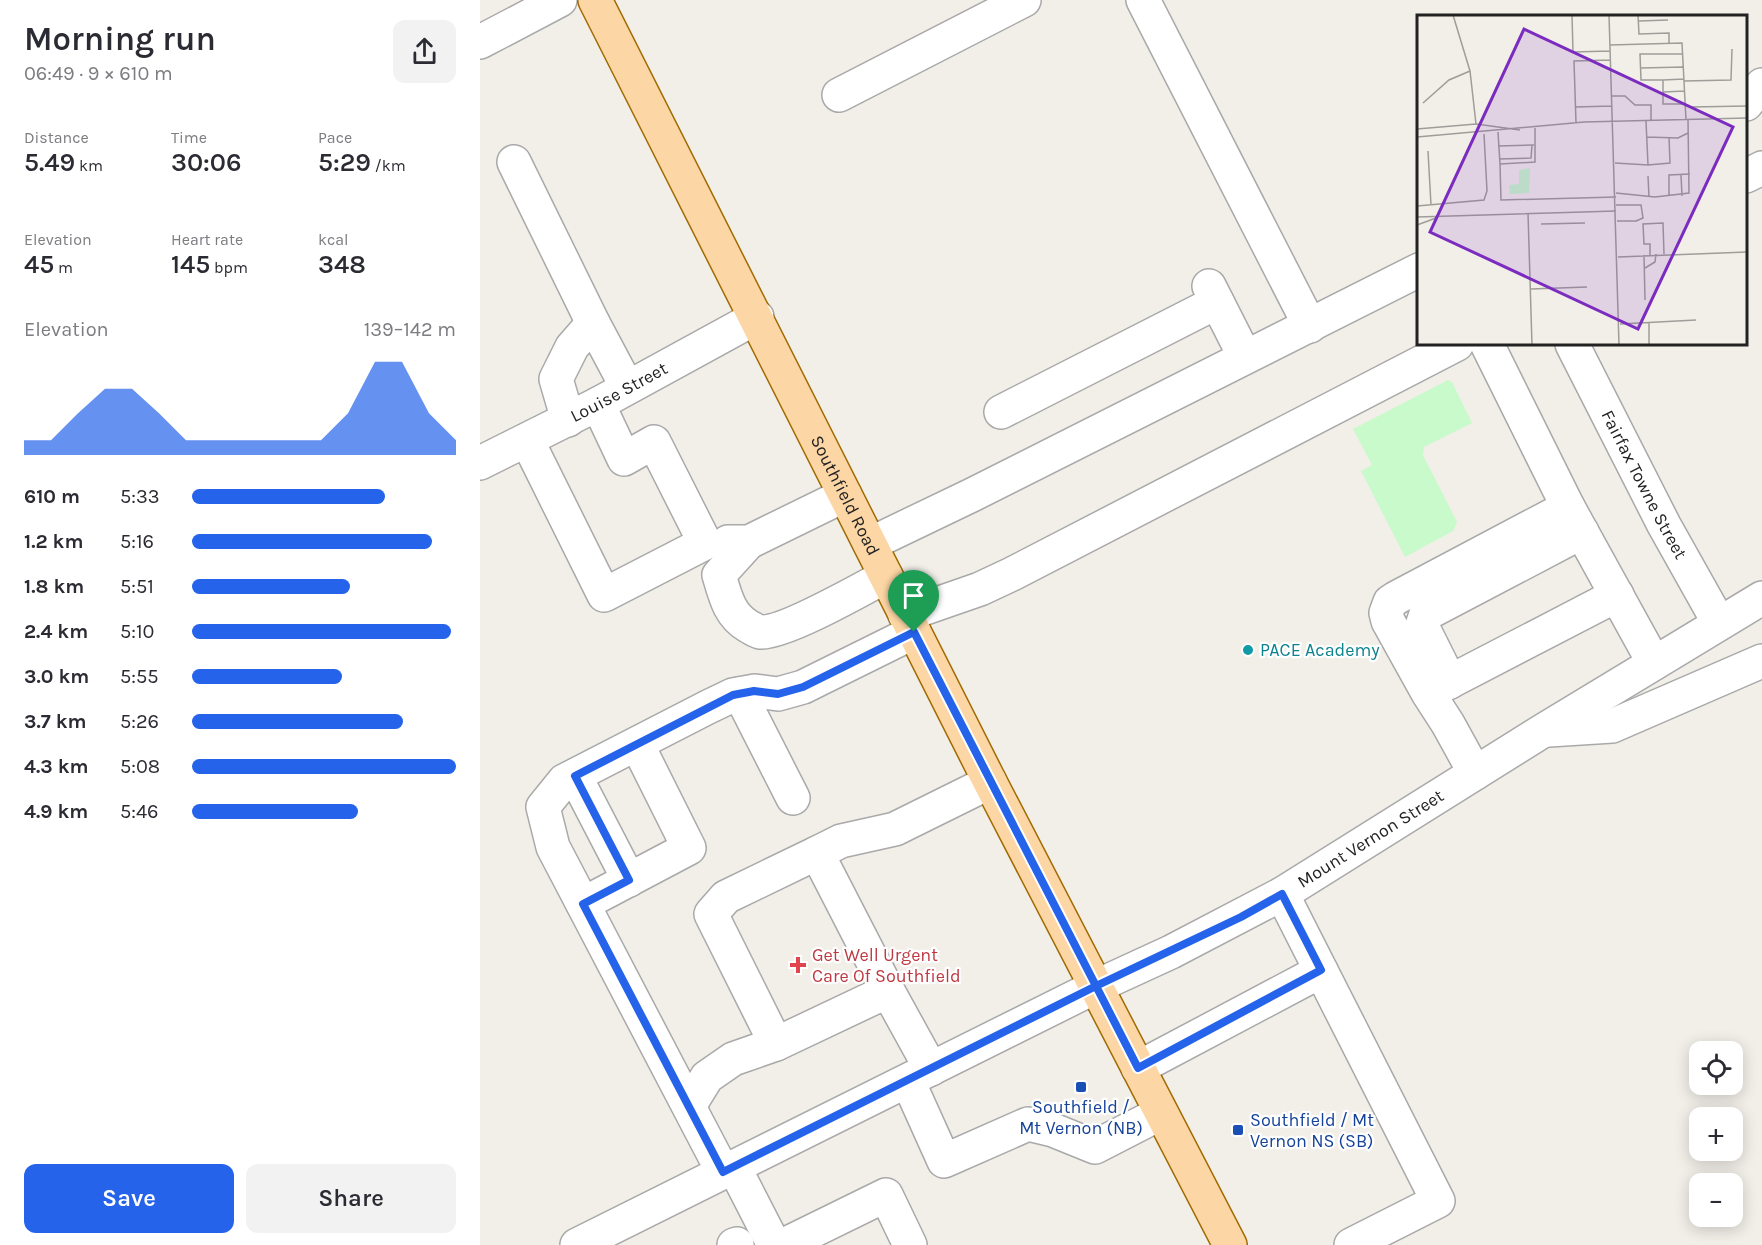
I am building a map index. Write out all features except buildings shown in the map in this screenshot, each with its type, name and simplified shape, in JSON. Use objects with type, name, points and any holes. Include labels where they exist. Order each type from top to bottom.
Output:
[{"type":"main road","name":"Southfield Road","points":[[595,0],[990,782],[1230,1245]]},
{"type":"street","points":[[480,42],[560,0]]},
{"type":"street","points":[[839,95],[1024,0]]},
{"type":"street","points":[[1143,0],[1310,326]]},
{"type":"street","points":[[1747,103],[1762,85]]},
{"type":"street","points":[[1747,104],[1762,96]]},
{"type":"street","points":[[514,162],[627,387]]},
{"type":"street","points":[[1747,176],[1762,168]]},
{"type":"street","points":[[870,544],[1417,271]]},
{"type":"street","points":[[1001,412],[1213,294],[1245,357]]},
{"type":"street","name":"Louise Street","points":[[480,463],[568,420],[757,317]]},
{"type":"street","points":[[568,420],[556,379],[572,347],[593,323]]},
{"type":"street","points":[[774,1245],[690,1106],[583,904],[553,847],[543,807],[564,781],[708,707],[733,695],[754,691],[778,694],[803,687],[910,623],[1017,571],[1454,345]]},
{"type":"street","points":[[1488,345],[1575,519],[1654,663]]},
{"type":"street","name":"Fairfax Towne Street","points":[[1573,345],[1664,525],[1719,623]]},
{"type":"street","points":[[598,404],[624,459],[654,442],[705,543]]},
{"type":"street","points":[[527,440],[604,595],[705,543],[749,542]]},
{"type":"street","points":[[845,495],[749,542],[719,575],[729,606],[741,621],[759,632],[777,629],[821,610],[886,576]]},
{"type":"street","points":[[1475,773],[1448,724],[1422,626],[1426,614],[1575,519]]},
{"type":"street","points":[[1439,688],[1617,595]]},
{"type":"street","name":"Mount Vernon Street","points":[[577,1245],[1096,986],[1221,927],[1282,894],[1762,598]]},
{"type":"street","points":[[1545,730],[1612,726],[1762,661]]},
{"type":"street","points":[[740,694],[793,798]]},
{"type":"street","points":[[583,904],[689,848],[637,744]]},
{"type":"street","points":[[575,776],[629,880]]},
{"type":"street","points":[[776,1044],[711,914],[726,897],[841,841],[895,829],[990,782]]},
{"type":"street","points":[[817,853],[888,991],[920,1075],[944,1161],[1028,1124],[1053,1130],[1095,1147],[1161,1113]]},
{"type":"street","points":[[1282,894],[1438,1201],[1351,1245]]},
{"type":"street","points":[[1138,1068],[1321,970]]},
{"type":"street","points":[[690,1106],[707,1077],[733,1059],[776,1044],[888,991]]},
{"type":"street","points":[[784,1245],[886,1195],[910,1245]]},
{"type":"green space","points":[[1448,380],[1452,382],[1472,423],[1424,447],[1423,455],[1457,522],[1453,531],[1405,557],[1361,471],[1372,465],[1353,429]]},
{"type":"place","name":"PACE Academy","points":[[1248,650]]},
{"type":"place","name":"Get Well Urgent Care Of Southfield","points":[[798,965]]},
{"type":"place","name":"Southfield / Mt Vernon (NB)","points":[[1081,1087]]},
{"type":"place","name":"Southfield / Mt Vernon NS (SB)","points":[[1238,1130]]},
{"type":"route","points":[[914,632],[803,687],[778,694],[754,691],[733,695],[575,776],[629,880],[583,904],[723,1172],[1096,986],[1138,1068],[1321,970],[1282,894],[1171,952],[1096,986],[914,632]]}]
